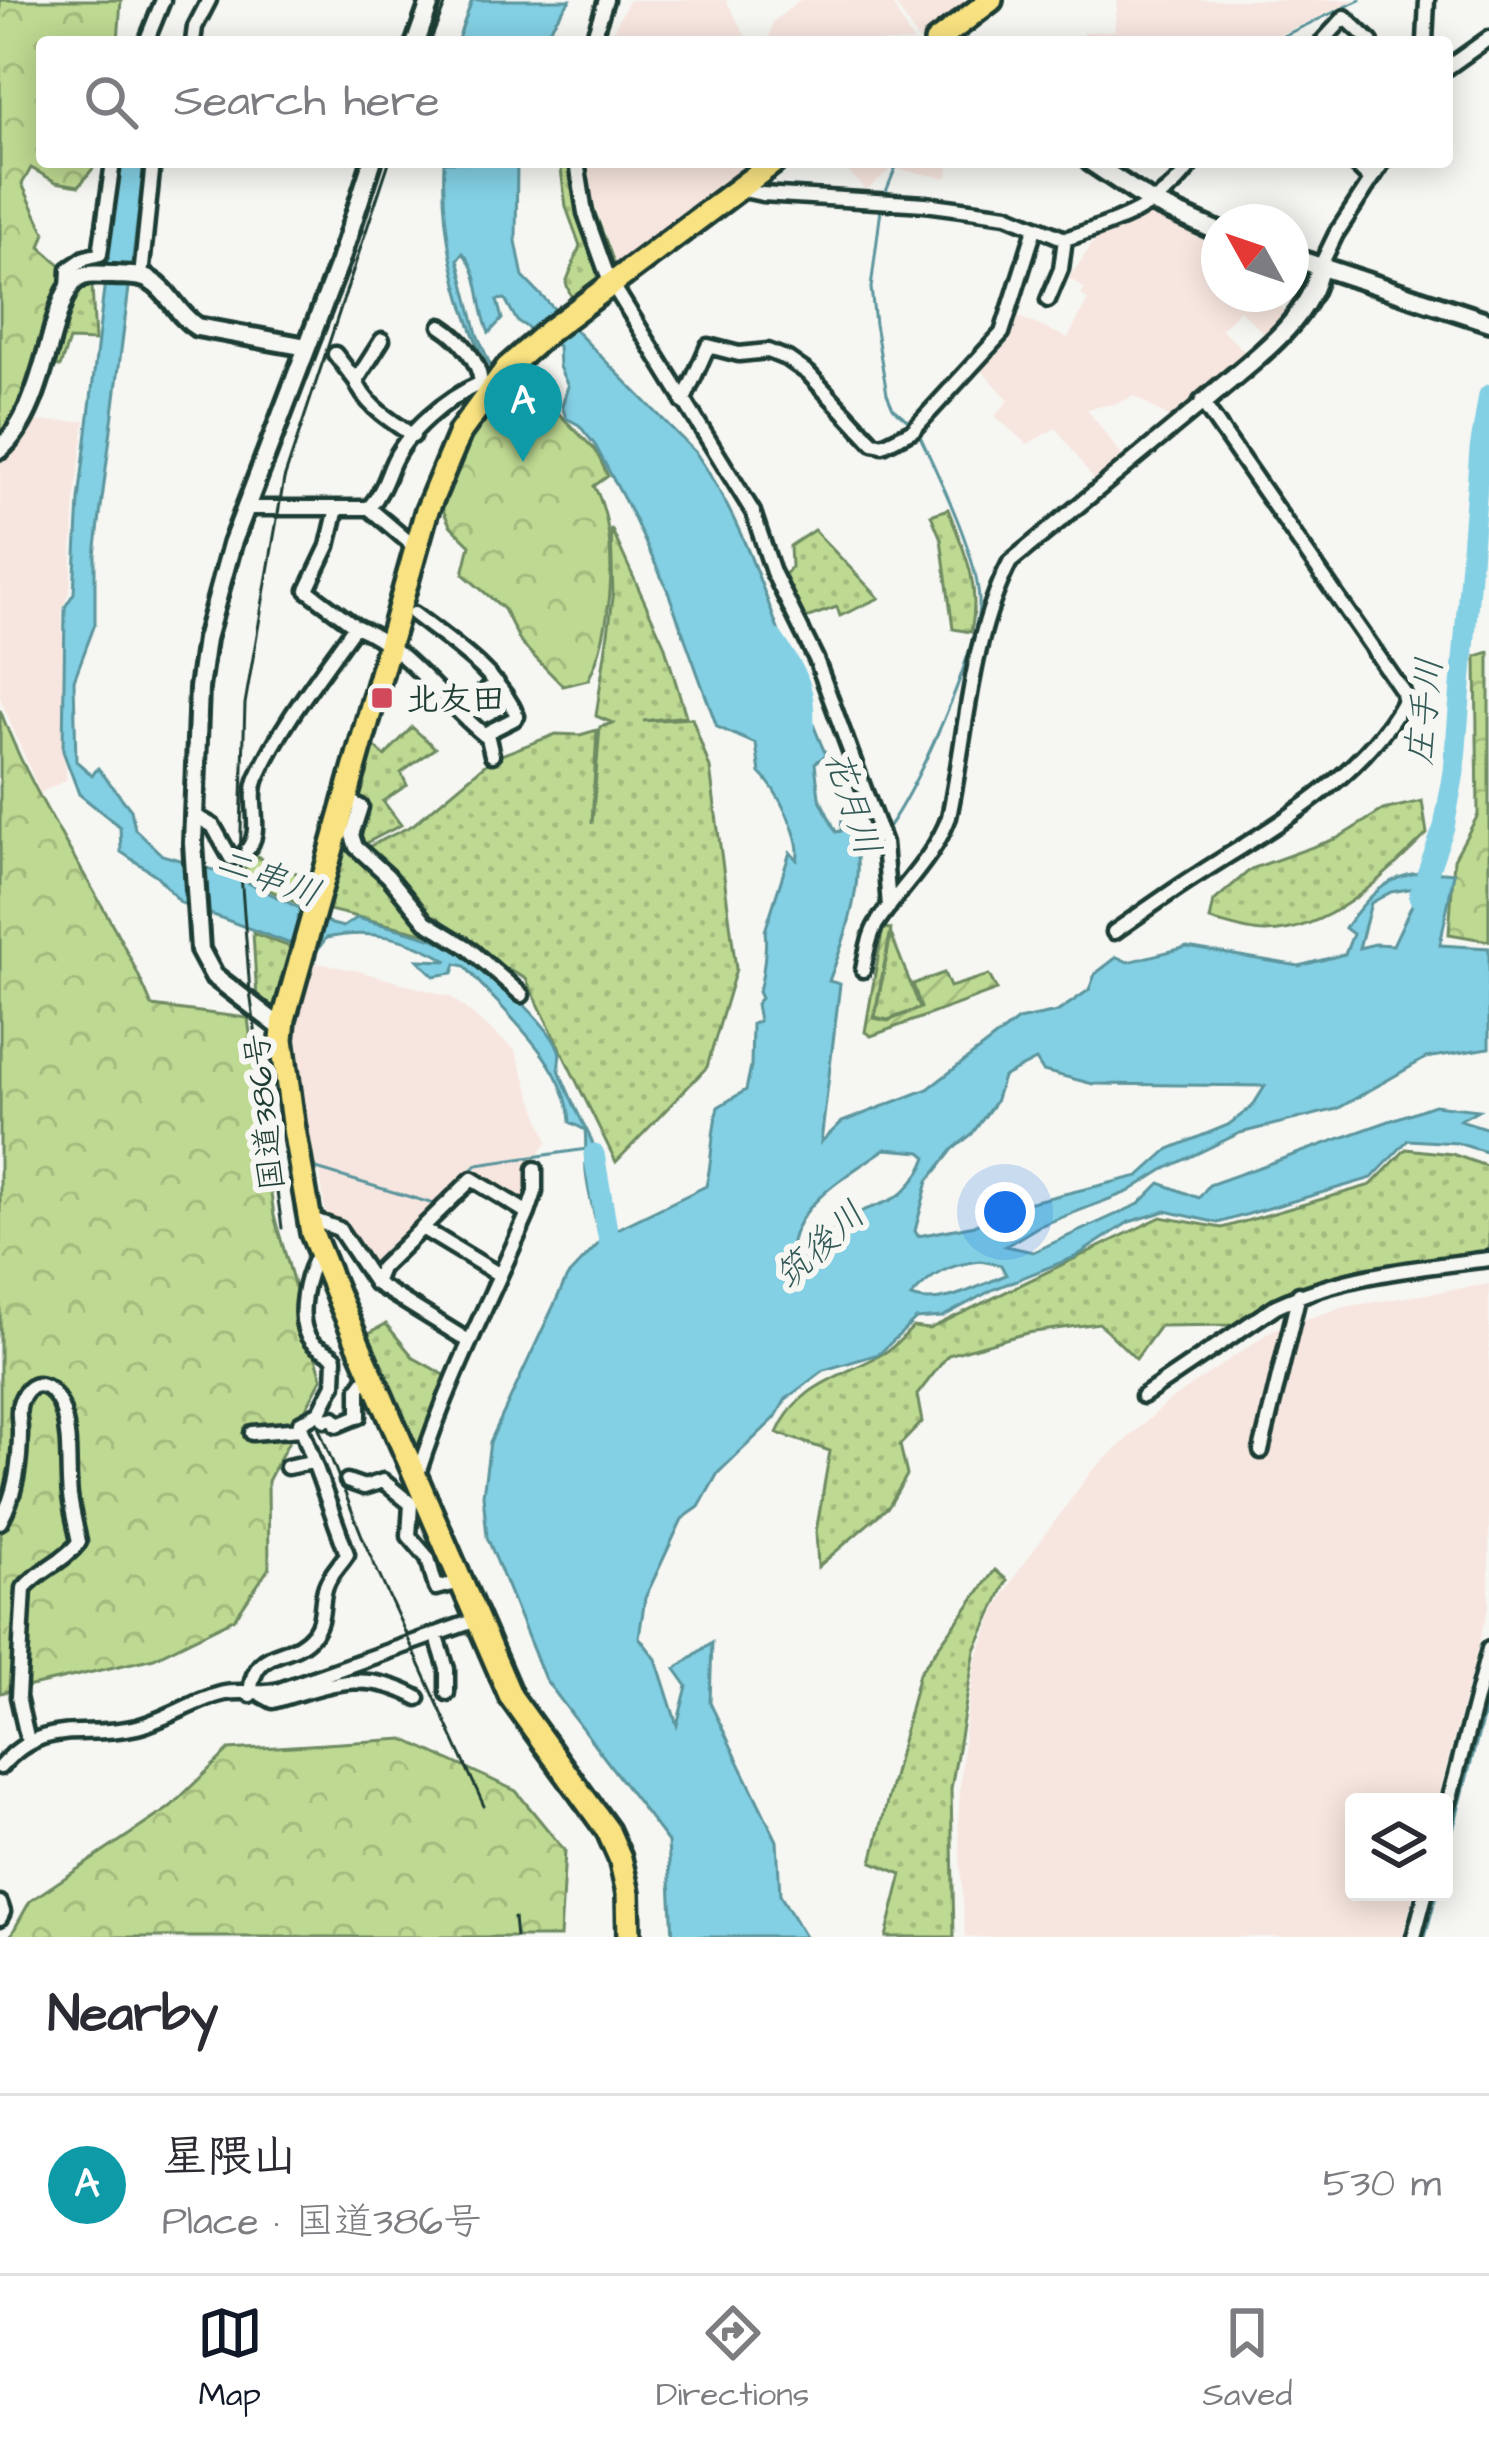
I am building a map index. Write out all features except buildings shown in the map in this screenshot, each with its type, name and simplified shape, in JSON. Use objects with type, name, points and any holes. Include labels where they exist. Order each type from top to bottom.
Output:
[{"type":"highway","points":[[950,36],[991,0]]},
{"type":"highway","name":"国道386号","points":[[629,1937],[628,1893],[620,1858],[608,1832],[511,1697],[320,1252],[310,1223],[283,1029],[416,548],[443,465],[485,386],[766,168]]},
{"type":"street","points":[[148,36],[163,0]]},
{"type":"street","points":[[194,36],[209,0]]},
{"type":"street","points":[[418,36],[431,0]]},
{"type":"street","points":[[594,36],[606,0]]},
{"type":"street","points":[[1425,36],[1427,0]]},
{"type":"street","points":[[1328,36],[1345,17],[1365,36]]},
{"type":"street","points":[[1453,64],[1489,38]]},
{"type":"street","points":[[0,449],[22,423],[38,391],[68,288],[69,269],[100,254],[112,168]]},
{"type":"street","points":[[139,276],[152,168]]},
{"type":"street","points":[[283,1029],[214,976],[197,933],[193,843],[199,688],[206,639],[245,508],[308,347],[370,168]]},
{"type":"street","points":[[579,168],[585,212],[608,287],[753,512],[772,572],[816,659],[884,843],[889,907]]},
{"type":"street","points":[[1100,168],[1151,202],[1201,224]]},
{"type":"street","points":[[743,184],[748,191],[762,194],[1006,215],[1066,238],[1121,221],[1170,188],[1188,168]]},
{"type":"street","points":[[1359,168],[1371,179]]},
{"type":"street","points":[[863,970],[877,923],[942,835],[949,817],[980,639],[1010,562],[1203,404],[1294,319],[1311,297],[1320,267],[1379,168]]},
{"type":"street","points":[[683,402],[708,346],[739,354],[768,350],[808,373],[873,443],[884,446],[915,428],[1002,333],[1035,229]]},
{"type":"street","points":[[1048,300],[1061,269],[1066,238]]},
{"type":"street","points":[[1309,263],[1489,322]]},
{"type":"street","points":[[68,288],[86,275],[139,276],[161,289],[184,320],[197,327],[308,347]]},
{"type":"street","points":[[369,508],[412,436],[452,398],[485,386],[461,341],[441,326]]},
{"type":"street","points":[[356,381],[382,340]]},
{"type":"street","points":[[334,354],[372,406],[412,436]]},
{"type":"street","points":[[1114,932],[1266,833],[1336,779],[1365,752],[1404,701],[1403,692],[1203,404]]},
{"type":"street","points":[[245,508],[369,508],[416,548]]},
{"type":"street","points":[[337,508],[328,546],[307,590],[389,647],[460,708],[474,730],[484,734],[492,755]]},
{"type":"street","points":[[414,614],[497,683],[517,716],[484,734]]},
{"type":"street","points":[[246,851],[255,833],[255,782],[278,739],[355,626]]},
{"type":"street","points":[[460,708],[497,683]]},
{"type":"street","points":[[346,800],[361,807],[352,835],[356,847],[388,876],[426,922],[466,947],[522,995]]},
{"type":"street","points":[[194,815],[213,826],[231,859]]},
{"type":"street","points":[[416,1480],[467,1340],[528,1213],[536,1169]]},
{"type":"street","points":[[374,1283],[381,1268],[472,1179],[528,1213]]},
{"type":"street","points":[[310,1223],[339,1228],[374,1283],[467,1340]]},
{"type":"street","points":[[422,1228],[498,1274]]},
{"type":"street","points":[[256,1695],[254,1670],[263,1660],[314,1633],[329,1579],[346,1554],[301,1429],[305,1419],[320,1412],[337,1370],[335,1358],[311,1342],[304,1321],[311,1265],[320,1252]]},
{"type":"street","points":[[1143,1396],[1300,1294],[1426,1267],[1489,1259]]},
{"type":"street","points":[[1262,1451],[1300,1294]]},
{"type":"street","points":[[320,1412],[325,1420],[334,1418],[337,1425],[359,1416],[359,1388],[370,1373]]},
{"type":"street","points":[[0,1522],[18,1472],[20,1402],[28,1391],[40,1385],[50,1387],[58,1395],[65,1418],[69,1493],[79,1542],[70,1555],[46,1567],[24,1588],[18,1697],[28,1741]]},
{"type":"street","points":[[251,1433],[301,1429]]},
{"type":"street","points":[[287,1467],[312,1462]]},
{"type":"street","points":[[347,1480],[364,1486],[383,1481],[411,1504],[409,1536],[428,1558],[436,1588],[462,1582]]},
{"type":"street","points":[[334,1531],[335,1546]]},
{"type":"street","points":[[256,1695],[478,1618]]},
{"type":"street","points":[[436,1634],[447,1669],[447,1694]]},
{"type":"street","points":[[1451,1793],[1489,1649]]},
{"type":"street","points":[[0,1767],[28,1741],[70,1729],[116,1731],[140,1726],[225,1693],[273,1701],[364,1679],[418,1698]]},
{"type":"street","points":[[1414,1937],[1424,1901]]},
{"type":"street","points":[[0,1903],[0,1918]]},
{"type":"shaded area","points":[[629,0],[726,0],[746,36],[610,36]]},
{"type":"shaded area","points":[[800,0],[890,0],[910,36],[770,36],[773,22]]},
{"type":"shaded area","points":[[893,0],[974,0],[927,36],[915,36]]},
{"type":"shaded area","points":[[1118,0],[1357,0],[1276,36],[1084,36],[1084,32],[1114,31]]},
{"type":"shaded area","points":[[589,168],[748,168],[617,265],[591,195]]},
{"type":"shaded area","points":[[847,168],[892,168],[866,190]]},
{"type":"shaded area","points":[[892,168],[949,168],[946,178]]},
{"type":"shaded area","points":[[1146,210],[1201,235],[1201,312],[1238,312],[1221,329],[1250,356],[1176,422],[1134,396],[1087,409],[1126,461],[1097,484],[1056,428],[1027,444],[995,416],[1009,400],[977,365],[1012,314],[1068,338],[1088,300],[1081,294],[1085,289],[1069,278],[1100,233]]},
{"type":"shaded area","points":[[1242,312],[1287,312],[1291,316],[1269,338]]},
{"type":"shaded area","points":[[85,421],[70,590],[62,609],[66,780],[40,793],[0,698],[0,456],[29,422]]},
{"type":"shaded area","points":[[311,962],[451,997],[515,1050],[548,1142],[529,1166],[522,1204],[472,1173],[374,1268],[326,1218],[320,1172],[311,1169],[297,1033]]},
{"type":"shaded area","points":[[1489,1284],[1489,1605],[1439,1793],[1345,1793],[1345,1901],[1412,1901],[1402,1937],[965,1937],[958,1821],[964,1735],[976,1660],[995,1611],[1019,1570],[1091,1472],[1170,1400],[1274,1329],[1344,1307]]},
{"type":"green space","points":[[0,0],[121,0],[118,36],[36,36],[36,168],[93,168],[79,186],[56,182],[31,168],[22,184],[45,233],[40,247],[64,268],[35,385],[14,426],[0,441]]},
{"type":"green space","points":[[561,168],[587,168],[588,194],[616,268],[572,299],[566,283],[580,246],[566,207]]},
{"type":"green space","points":[[86,282],[92,286],[95,341],[69,340],[60,367],[50,365],[67,308]]},
{"type":"green space","points":[[497,401],[525,412],[555,410],[596,451],[608,476],[594,486],[603,506],[611,556],[608,610],[588,680],[563,686],[521,643],[504,609],[463,574],[470,545],[450,525],[441,506],[476,425]]},
{"type":"green space","points":[[948,509],[973,584],[971,632],[953,629],[941,539],[931,515]]},
{"type":"green space","points":[[611,528],[664,644],[686,716],[643,721],[692,718],[710,768],[736,969],[707,1067],[616,1162],[526,979],[425,915],[366,848],[413,825],[493,758],[556,734],[597,730],[592,824],[600,727],[613,723],[596,716],[613,598]]},
{"type":"green space","points":[[814,530],[879,598],[840,616],[837,607],[803,619],[782,579],[791,567],[790,546]]},
{"type":"green space","points":[[1489,652],[1489,941],[1449,934],[1454,859],[1478,815],[1476,656]]},
{"type":"green space","points":[[0,710],[34,786],[116,931],[152,1006],[248,1018],[274,1216],[322,1378],[268,1481],[269,1568],[235,1618],[154,1658],[0,1693]]},
{"type":"green space","points":[[412,727],[435,748],[401,773],[407,785],[383,801],[401,825],[364,844],[358,834],[365,806],[357,798],[372,744],[385,756]]},
{"type":"green space","points":[[1422,801],[1427,834],[1374,883],[1334,911],[1313,922],[1266,932],[1210,920],[1214,901],[1251,869],[1338,838],[1383,810]]},
{"type":"green space","points":[[346,841],[435,936],[329,910]]},
{"type":"green space","points":[[242,846],[277,869],[311,876],[305,907],[246,879]]},
{"type":"green space","points":[[883,928],[891,929],[874,1018],[888,1021],[921,1008],[913,984],[944,973],[950,987],[989,975],[997,990],[871,1036],[865,1032]]},
{"type":"green space","points":[[253,933],[293,948],[275,1007],[257,999]]},
{"type":"green space","points":[[891,934],[920,1008],[888,1020],[875,1017]]},
{"type":"green space","points":[[1406,1149],[1452,1154],[1489,1167],[1489,1252],[1457,1254],[1295,1289],[1232,1325],[1160,1326],[1136,1359],[1099,1323],[1027,1333],[948,1355],[917,1395],[922,1422],[900,1445],[907,1475],[889,1506],[818,1567],[816,1532],[830,1451],[777,1433],[809,1392],[888,1351],[913,1327],[929,1329],[1161,1217],[1222,1228],[1371,1185]]},
{"type":"green space","points":[[386,1324],[414,1358],[448,1377],[423,1451],[414,1448],[365,1335]]},
{"type":"green space","points":[[995,1570],[1007,1580],[975,1650],[951,1789],[954,1937],[886,1937],[902,1874],[872,1862],[919,1673]]},
{"type":"green space","points":[[404,1739],[516,1791],[565,1851],[560,1937],[10,1937],[30,1901],[169,1808],[229,1750]]},
{"type":"water","points":[[472,0],[570,0],[544,36],[459,36]]},
{"type":"water","points":[[118,168],[144,168],[95,555],[95,624],[74,680],[76,761],[92,775],[98,768],[131,810],[135,829],[162,855],[234,876],[332,924],[343,927],[357,918],[443,942],[496,978],[542,1025],[559,1050],[560,1072],[604,1173],[611,1218],[607,1194],[589,1165],[597,1225],[586,1174],[585,1130],[570,1122],[557,1078],[529,1037],[465,966],[456,964],[453,973],[434,976],[418,960],[448,961],[419,946],[374,935],[326,938],[315,953],[181,903],[157,876],[121,852],[120,827],[79,794],[63,751],[65,607],[74,593],[79,500]]},
{"type":"water","name":"筑後川","points":[[444,168],[517,168],[516,241],[523,277],[696,453],[737,525],[768,601],[826,755],[815,763],[819,797],[836,832],[841,831],[842,820],[852,835],[857,854],[854,898],[829,981],[840,984],[821,1142],[842,1122],[928,1089],[1018,1020],[1057,1012],[1089,990],[1095,974],[1117,957],[1128,962],[1187,947],[1299,966],[1345,954],[1353,934],[1345,928],[1367,900],[1404,876],[1435,872],[1454,873],[1440,945],[1489,948],[1489,1048],[1426,1058],[1337,1109],[1240,1133],[1128,1192],[1039,1226],[1006,1246],[1033,1252],[1139,1204],[1160,1183],[1199,1198],[1209,1185],[1434,1105],[1478,1110],[1460,1120],[1489,1129],[1489,1153],[1457,1143],[1408,1140],[1372,1178],[1218,1223],[1166,1211],[1129,1222],[1075,1257],[994,1289],[942,1317],[916,1319],[879,1354],[824,1370],[786,1399],[775,1418],[718,1473],[699,1507],[682,1519],[645,1598],[639,1637],[656,1659],[677,1725],[687,1686],[675,1669],[712,1642],[710,1703],[777,1841],[780,1895],[805,1937],[673,1937],[668,1842],[545,1679],[487,1537],[483,1495],[490,1442],[567,1277],[601,1241],[597,1226],[607,1234],[706,1186],[718,1107],[746,1090],[752,1024],[759,1021],[756,1004],[761,998],[765,931],[790,852],[797,860],[798,851],[787,814],[760,773],[756,744],[717,727],[667,589],[633,516],[595,445],[579,425],[566,418],[562,406],[568,386],[559,367],[558,346],[517,321],[505,299],[497,300],[502,319],[489,333],[473,271],[463,253],[458,259],[477,334],[492,369],[483,357],[452,261]],"holes":[[[1415,888],[1393,945],[1359,948],[1371,903],[1391,892]],[[1036,1060],[1043,1071],[1093,1084],[1265,1086],[1252,1107],[1228,1125],[1169,1149],[1139,1176],[1027,1203],[975,1225],[918,1236],[915,1231],[928,1181],[953,1149],[972,1134],[995,1102],[1003,1077]],[[885,1149],[921,1152],[927,1157],[900,1195],[852,1216],[811,1248],[795,1252],[791,1247],[795,1231],[815,1202]],[[980,1261],[1001,1265],[1006,1275],[947,1298],[911,1297],[942,1272]]]},
{"type":"waterway","points":[[1283,36],[1360,0]]},
{"type":"waterway","points":[[883,199],[896,168]]},
{"type":"waterway","points":[[881,209],[871,288],[875,324],[887,394],[893,408],[914,426]]},
{"type":"waterway","name":"庄手川","points":[[1419,897],[1444,827],[1454,772],[1480,450],[1489,395]]},
{"type":"waterway","points":[[885,831],[913,786],[944,719],[969,650],[979,600],[964,539],[919,434]]},
{"type":"waterway","name":"花月川","points":[[773,639],[799,685],[803,737]]},
{"type":"waterway","points":[[858,856],[875,842]]},
{"type":"waterway","points":[[448,1194],[477,1165],[587,1149]]},
{"type":"waterway","name":"二串川","points":[[594,1154],[612,1259]]},
{"type":"waterway","points":[[313,1168],[437,1205]]},
{"type":"waterway","points":[[1453,1830],[1489,1694]]},
{"type":"waterway","points":[[1425,1937],[1435,1901]]},
{"type":"railway","points":[[432,36],[447,0]]},
{"type":"railway","points":[[282,1228],[250,992],[240,861],[245,704],[284,479],[387,168]]},
{"type":"railway","points":[[317,1423],[366,1546],[484,1806]]},
{"type":"railway","points":[[514,1918],[516,1937]]},
{"type":"place","name":"星隈山","points":[[523,462]]},
{"type":"place","name":"北友田","points":[[382,698]]}]
